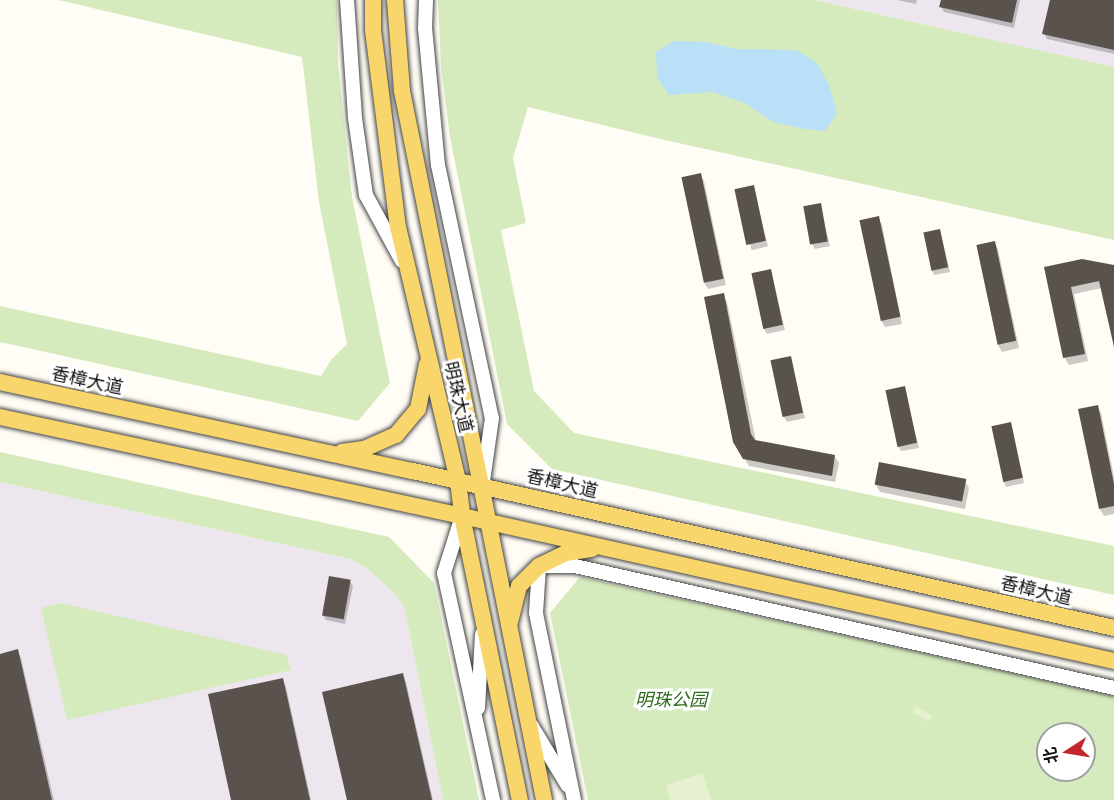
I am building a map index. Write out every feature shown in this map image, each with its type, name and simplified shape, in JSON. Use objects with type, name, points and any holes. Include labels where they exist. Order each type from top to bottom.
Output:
[{"type":"main road","name":"明珠大道","points":[[373,0],[373,30],[398,227],[458,481],[462,516],[520,800]]},
{"type":"main road","name":"明珠大道","points":[[395,0],[402,92],[544,800]]},
{"type":"main road","points":[[334,454],[364,449],[396,435],[418,410],[429,358]]},
{"type":"main road","name":"香樟大道","points":[[0,382],[482,486],[1114,628]]},
{"type":"main road","points":[[0,417],[462,516],[1114,661]]},
{"type":"main road","points":[[508,625],[519,586],[539,566],[567,553],[601,548]]},
{"type":"street","points":[[347,0],[355,118],[366,195],[409,274]]},
{"type":"street","points":[[426,0],[425,28],[438,165],[492,418],[482,486]]},
{"type":"street","points":[[462,516],[444,573],[493,800]]},
{"type":"street","points":[[574,798],[536,613],[539,566],[575,566],[1114,688]]},
{"type":"street","points":[[477,728],[483,620]]},
{"type":"street","points":[[527,718],[574,798]]},
{"type":"shaded area","points":[[815,0],[1114,0],[1114,67],[1023,47]]},
{"type":"shaded area","points":[[0,482],[350,559],[365,567],[393,592],[404,606],[443,800],[0,800]]},
{"type":"green space","points":[[58,0],[337,0],[338,63],[352,197],[390,383],[358,421],[0,342],[0,306],[321,376],[332,359],[347,344],[319,202],[302,57]]},
{"type":"green space","points":[[438,0],[815,0],[1114,67],[1114,240],[656,138],[528,107],[513,158],[526,223],[501,230],[534,391],[574,433],[1114,546],[1114,595],[552,469],[507,424],[450,137],[441,67]]},
{"type":"green space","points":[[0,452],[389,537],[434,583],[479,800],[443,800],[404,606],[393,592],[365,567],[350,559],[0,482]]},
{"type":"green space","name":"明珠公园","points":[[580,577],[1114,696],[1114,800],[588,800],[550,613]]},
{"type":"green space","points":[[61,603],[287,655],[291,670],[67,720],[41,608]]},
{"type":"green space","points":[[916,706],[932,716],[928,722],[912,712]]},
{"type":"green space","points":[[703,773],[711,800],[670,800],[666,785]]},
{"type":"water","points":[[674,41],[706,42],[736,49],[796,50],[817,63],[829,85],[837,113],[825,131],[805,129],[773,122],[745,103],[712,92],[669,95],[657,77],[656,52]]},
{"type":"building","points":[[941,0],[1017,0],[1012,23],[939,7]]},
{"type":"building","points":[[1050,0],[1114,0],[1114,50],[1042,34]]},
{"type":"building","points":[[701,173],[723,279],[704,283],[681,177]]},
{"type":"building","points":[[754,185],[766,241],[746,245],[734,189]]},
{"type":"building","points":[[821,203],[828,241],[810,245],[803,206]]},
{"type":"building","points":[[879,216],[900,317],[881,321],[859,220]]},
{"type":"building","points":[[940,229],[948,267],[931,271],[923,233]]},
{"type":"building","points":[[995,241],[1016,341],[998,345],[976,245]]},
{"type":"building","points":[[1082,259],[1114,265],[1114,347],[1099,281],[1071,287],[1085,354],[1063,358],[1044,267]]},
{"type":"building","points":[[771,269],[783,325],[763,329],[751,273]]},
{"type":"building","points":[[724,293],[751,434],[755,440],[835,455],[832,476],[743,459],[733,442],[704,297]]},
{"type":"building","points":[[791,356],[803,413],[783,417],[770,360]]},
{"type":"building","points":[[905,386],[917,443],[897,447],[885,390]]},
{"type":"building","points":[[1098,405],[1114,484],[1114,506],[1099,509],[1078,409]]},
{"type":"building","points":[[1011,422],[1023,478],[1003,482],[991,426]]},
{"type":"building","points":[[879,462],[966,479],[962,502],[875,485]]},
{"type":"building","points":[[329,576],[351,580],[344,619],[322,615]]},
{"type":"building","points":[[18,649],[52,800],[0,800],[0,654]]},
{"type":"building","points":[[403,673],[432,800],[347,800],[322,692]]},
{"type":"building","points":[[283,678],[310,800],[231,800],[208,694]]}]
